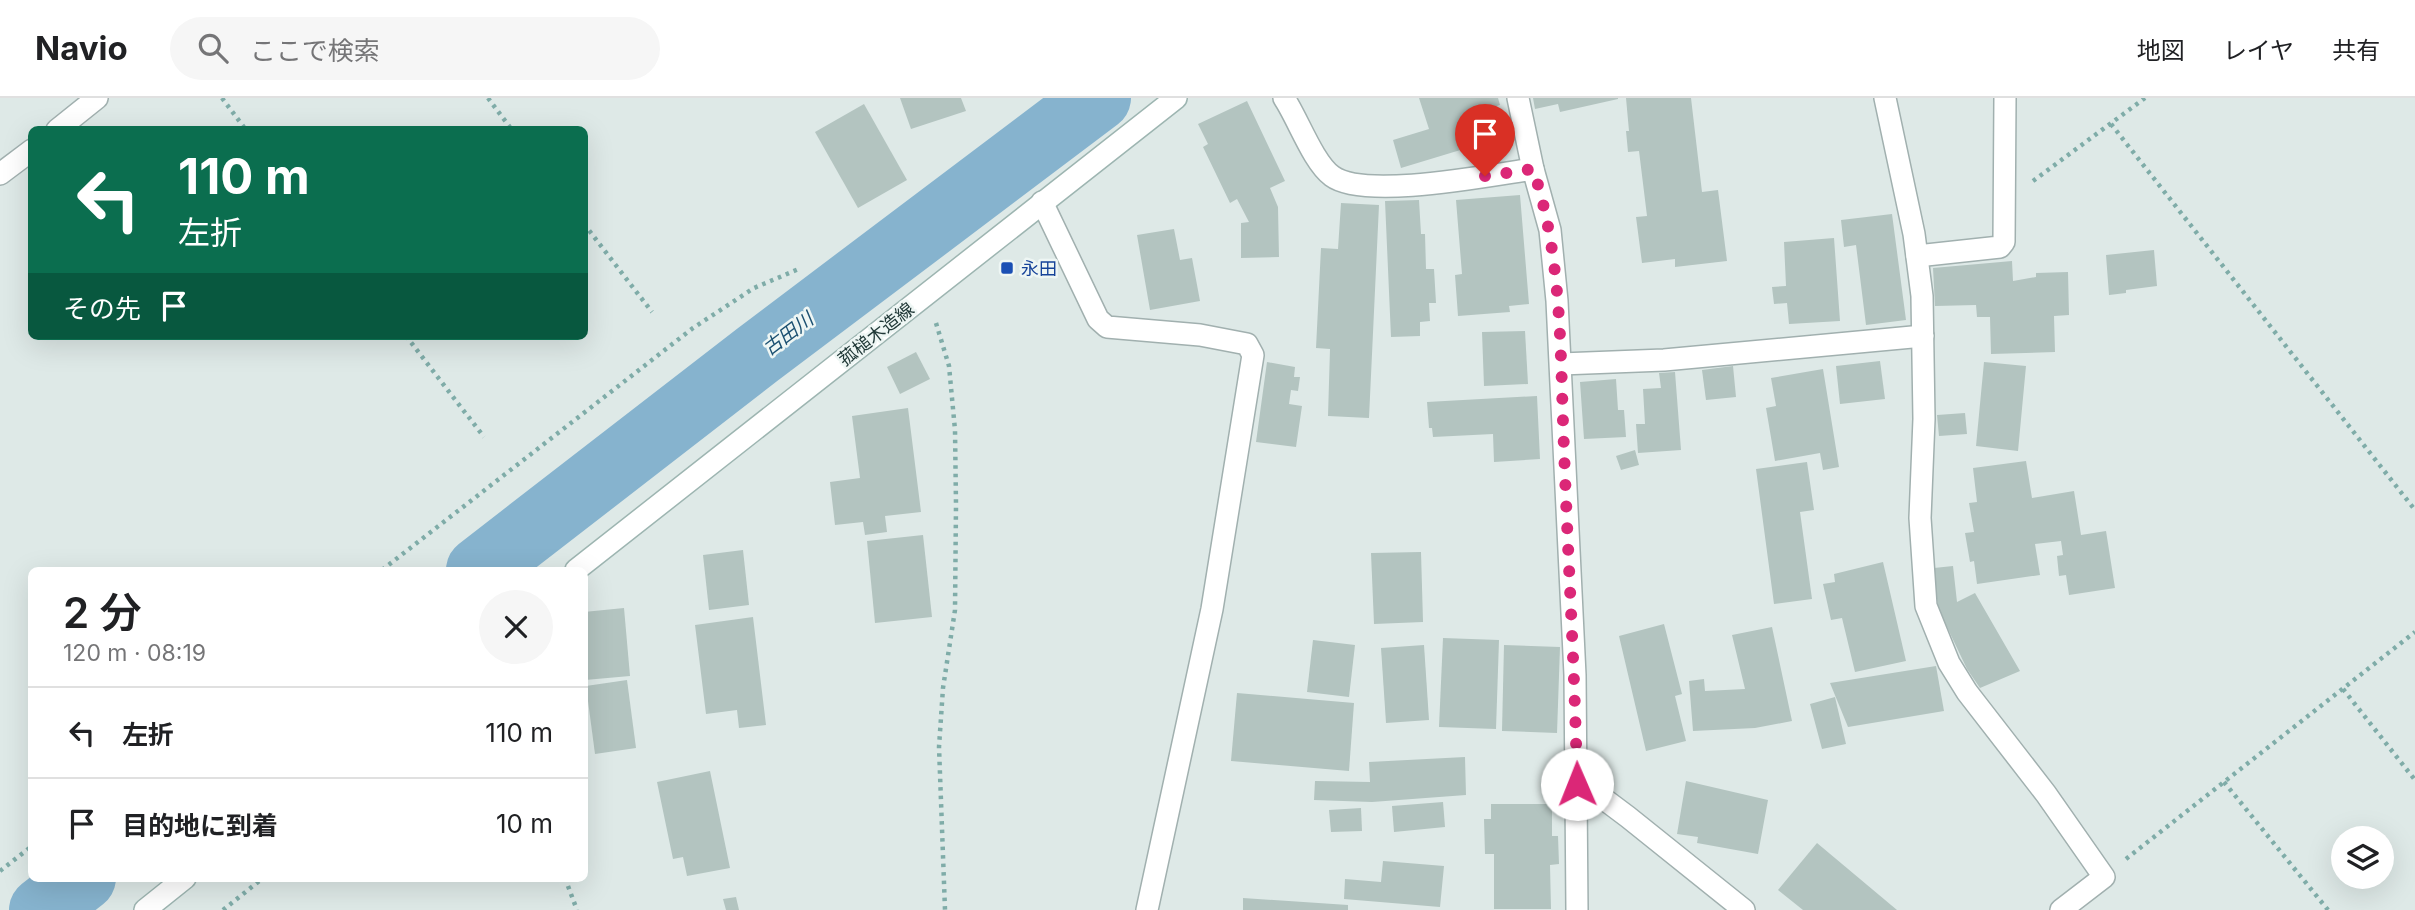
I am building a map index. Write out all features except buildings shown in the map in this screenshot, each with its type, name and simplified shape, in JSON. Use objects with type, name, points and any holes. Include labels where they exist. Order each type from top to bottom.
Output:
[{"type":"street","points":[[62,126],[97,98]]},
{"type":"street","name":"菰槌木造線","points":[[580,567],[1175,98]]},
{"type":"street","points":[[1284,98],[1330,175],[1347,184],[1410,185],[1533,169]]},
{"type":"street","points":[[1518,98],[1533,169],[1550,230],[1560,364],[1575,674],[1577,910]]},
{"type":"street","points":[[1885,98],[1917,256],[1923,336],[1924,419],[1920,518],[1926,606],[1949,663],[1967,692],[2046,794],[2104,877],[2060,910]]},
{"type":"street","points":[[1917,256],[2000,247],[2004,242],[2004,98]]},
{"type":"street","points":[[0,174],[28,153]]},
{"type":"street","points":[[1042,202],[1098,319],[1107,327],[1200,335],[1247,344],[1253,355],[1212,609],[1147,910]]},
{"type":"street","points":[[1560,364],[1664,360],[1923,336]]},
{"type":"street","points":[[1577,784],[1592,790],[1619,810],[1744,910]]},
{"type":"street","points":[[145,910],[180,882]]},
{"type":"path","points":[[222,98],[243,126]]},
{"type":"path","points":[[488,98],[509,126]]},
{"type":"path","points":[[2005,195],[2016,192],[2034,180],[2145,98]]},
{"type":"path","points":[[2111,124],[2415,510]]},
{"type":"path","points":[[588,229],[652,312]]},
{"type":"path","points":[[387,567],[693,328],[754,288],[802,268]]},
{"type":"path","points":[[924,296],[943,340],[949,366],[954,430],[955,610],[943,688],[939,747],[945,910]]},
{"type":"path","points":[[409,340],[484,437]]},
{"type":"path","points":[[2104,877],[2415,632]]},
{"type":"path","points":[[2343,689],[2415,780]]},
{"type":"path","points":[[2224,782],[2328,910]]},
{"type":"path","points":[[0,871],[28,849]]},
{"type":"path","points":[[223,910],[258,882]]},
{"type":"path","points":[[566,882],[577,910]]},
{"type":"waterway","name":"古田川","points":[[483,567],[757,355],[1098,98]]},
{"type":"waterway","name":"古田川","points":[[42,910],[78,882]]},
{"type":"place","name":"永田","points":[[1007,268]]},
{"type":"route","points":[[1485,176],[1533,169],[1550,230],[1557,301],[1575,674],[1577,784]]}]
